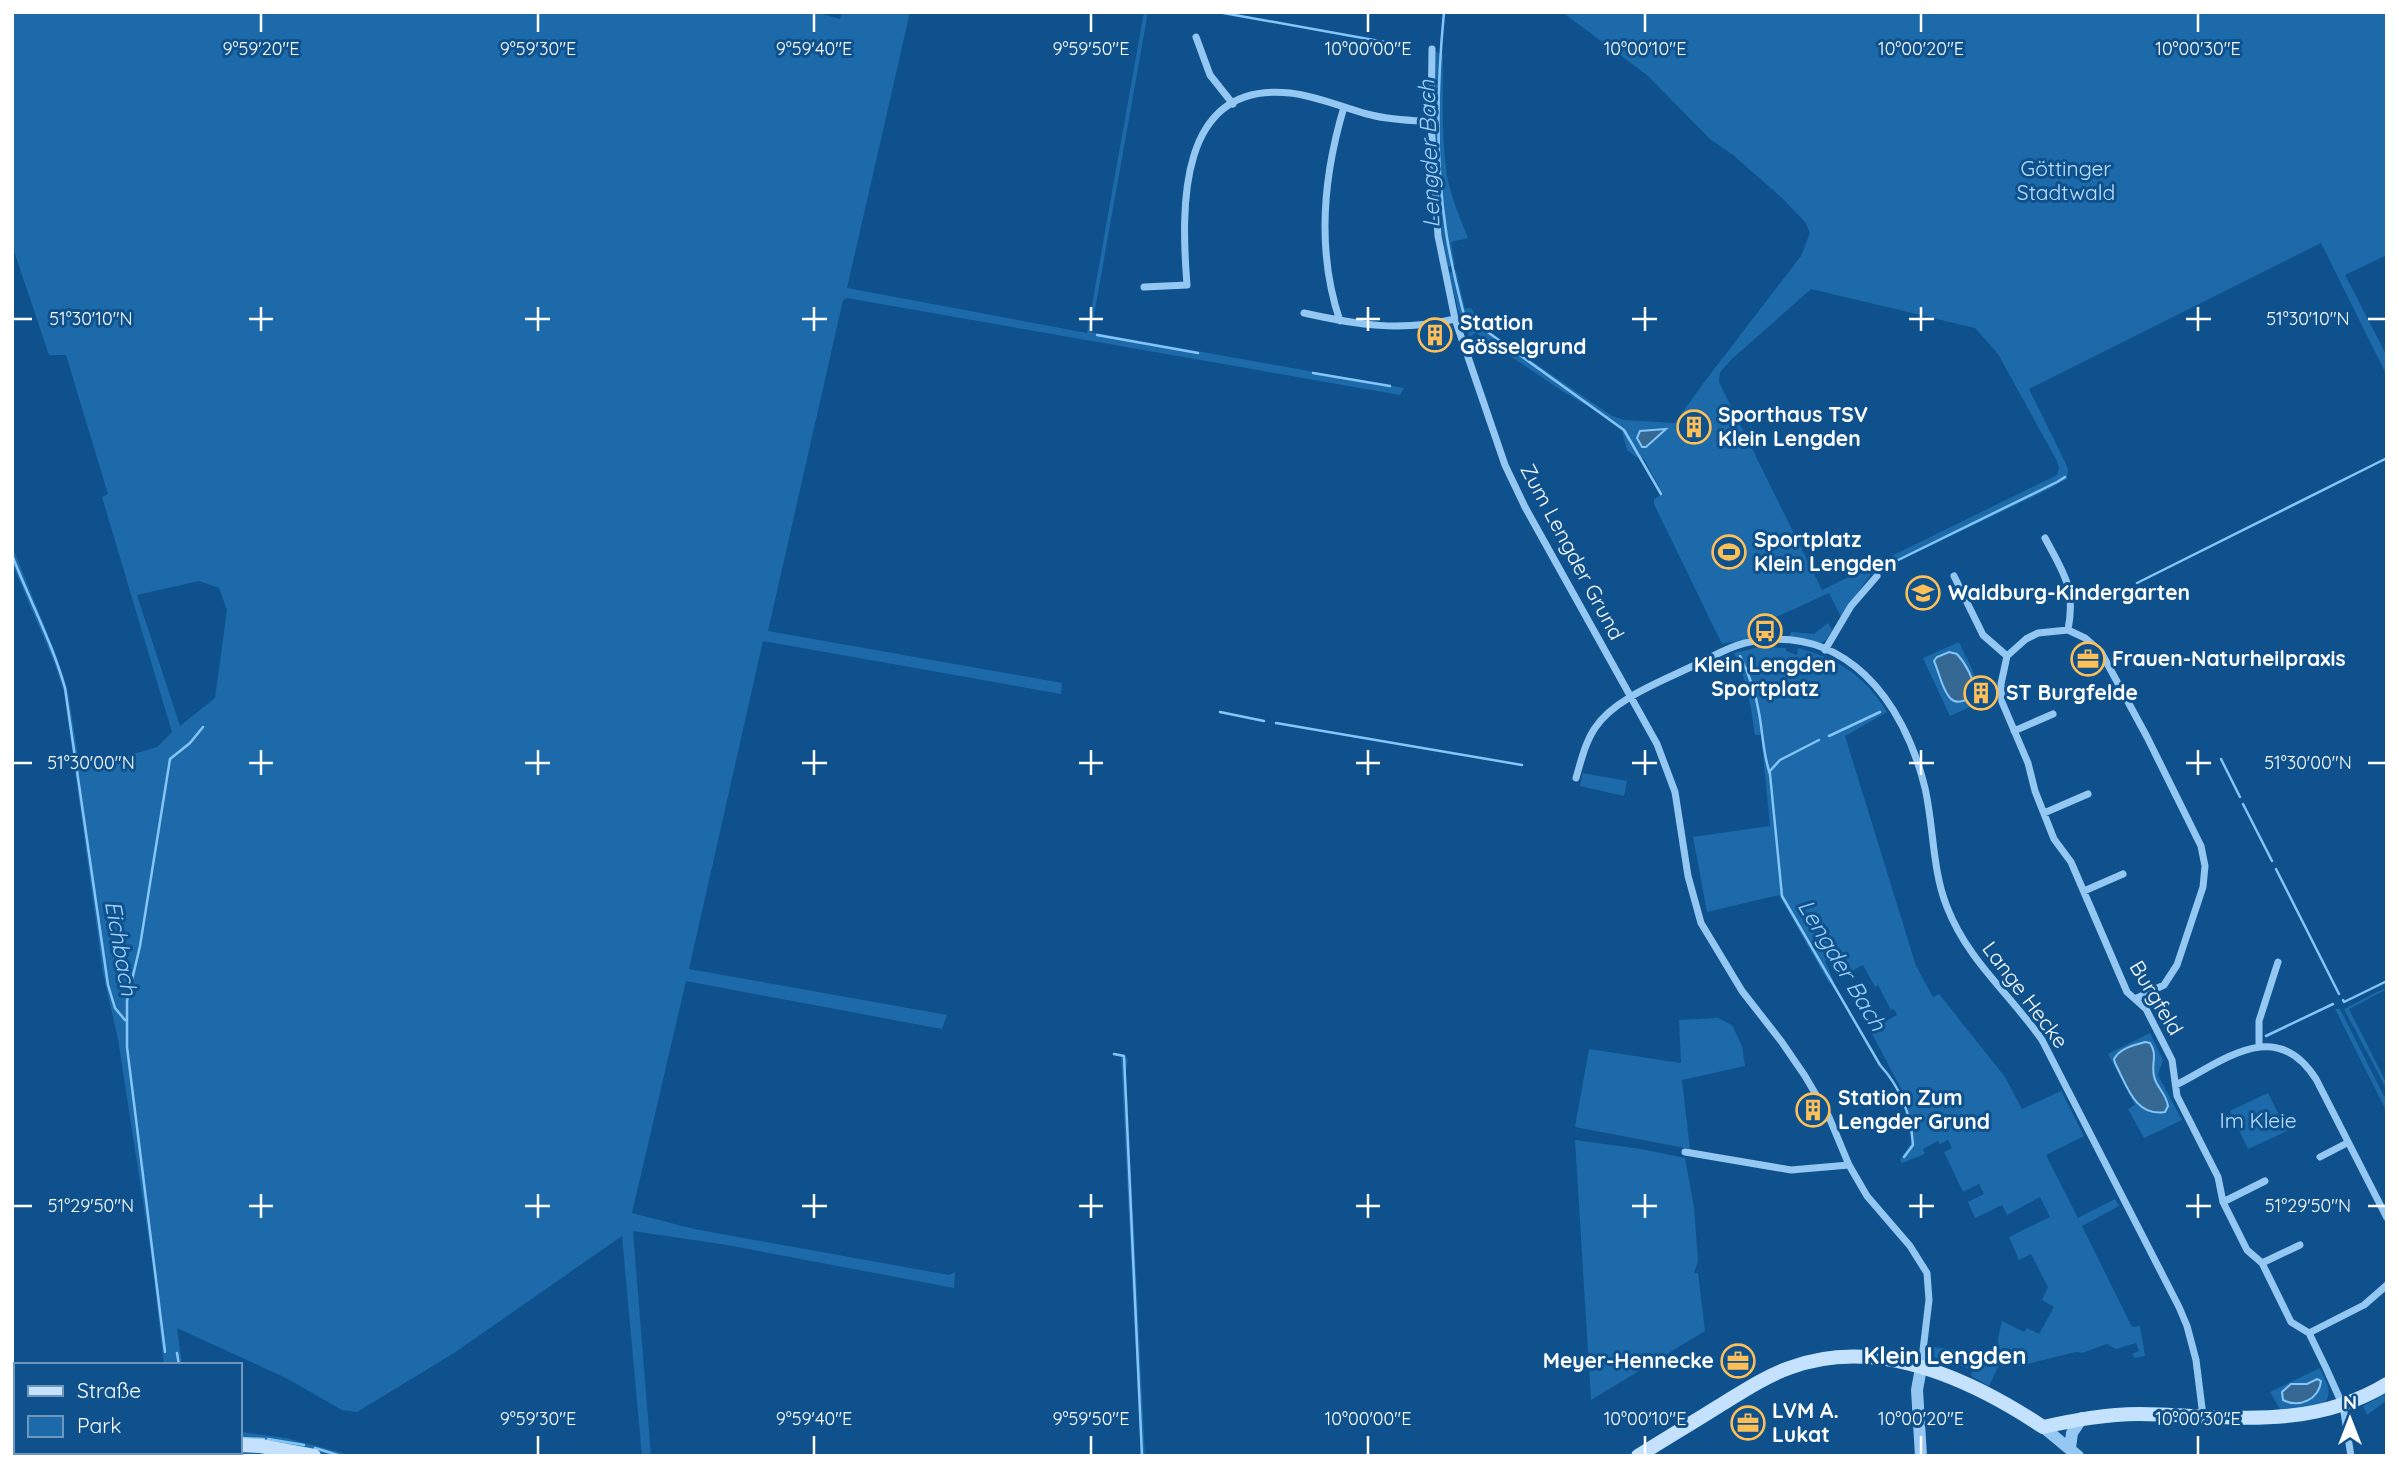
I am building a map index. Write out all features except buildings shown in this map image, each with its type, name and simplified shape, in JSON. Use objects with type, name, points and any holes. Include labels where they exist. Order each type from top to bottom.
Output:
[{"type":"main road","points":[[1644,1454],[1768,1377],[1804,1363],[1836,1356],[1868,1356],[1952,1377],[2043,1427],[2082,1418],[2138,1414],[2272,1419],[2343,1406],[2387,1384]]},
{"type":"main road","points":[[242,1445],[271,1447],[314,1456]]},
{"type":"street","points":[[1196,37],[1210,75],[1233,104]]},
{"type":"street","name":"Zum Lengder Grund","points":[[1432,49],[1431,122],[1438,236],[1455,318],[1489,420],[1515,488],[1657,744],[1675,792],[1688,876],[1701,923],[1742,991],[1805,1076],[1829,1117],[1849,1165],[1867,1196],[1910,1246],[1927,1273],[1929,1300],[1921,1368]]},
{"type":"street","points":[[1144,287],[1187,285],[1183,226],[1189,172],[1196,147],[1207,126],[1221,111],[1233,104],[1251,96],[1288,92],[1316,97],[1387,118],[1431,122]]},
{"type":"street","points":[[1340,321],[1326,259],[1325,214],[1330,165],[1344,107]]},
{"type":"street","points":[[1304,313],[1340,321],[1398,327],[1433,324],[1455,318]]},
{"type":"street","points":[[2045,538],[2066,578],[2071,594],[2068,631]]},
{"type":"street","points":[[1825,650],[1851,606],[1877,576]]},
{"type":"street","points":[[1954,576],[1983,635],[2007,656],[2026,639],[2038,633],[2068,631],[2085,638],[2101,652],[2201,846],[2205,876],[2183,950],[2164,985],[2135,999]]},
{"type":"street","name":"Lange Hecke","points":[[1631,698],[1741,644],[1759,641],[1793,641],[1848,660],[1867,675],[1886,697],[1906,733],[1921,775],[1927,799],[1934,862],[1948,909],[1980,967],[2042,1040],[2149,1245],[2187,1326],[2196,1360],[2204,1417]]},
{"type":"street","name":"Burgfeld","points":[[2007,656],[2002,674],[2002,702],[2028,764],[2035,791],[2054,839],[2071,862],[2127,992],[2146,1009],[2172,1060],[2177,1096],[2218,1177],[2223,1202],[2247,1250],[2262,1263],[2291,1322],[2309,1334],[2343,1406],[2351,1456]]},
{"type":"street","points":[[1576,778],[1586,746],[1596,726],[1606,715],[1631,698]]},
{"type":"street","points":[[2014,731],[2053,714]]},
{"type":"street","points":[[2044,813],[2088,794]]},
{"type":"street","points":[[2084,891],[2123,874]]},
{"type":"street","points":[[2259,1046],[2259,1021],[2278,962]]},
{"type":"street","points":[[2176,1085],[2238,1053],[2259,1046],[2290,1052],[2308,1065],[2387,1218]]},
{"type":"street","points":[[2320,1157],[2347,1143]]},
{"type":"street","points":[[1685,1152],[1784,1170],[1849,1165]]},
{"type":"street","points":[[2223,1202],[2265,1181]]},
{"type":"street","points":[[2262,1263],[2300,1244]]},
{"type":"street","points":[[2309,1334],[2364,1305],[2387,1285]]},
{"type":"street","points":[[1921,1368],[1917,1390],[1922,1456]]},
{"type":"street","points":[[2074,1452],[2072,1433],[2082,1418]]},
{"type":"street","points":[[2043,1427],[2074,1452]]},
{"type":"green space","points":[[12,12],[815,12],[840,19],[842,12],[910,12],[847,288],[1087,333],[1144,12],[1148,12],[1091,332],[1404,388],[1400,395],[847,298],[843,300],[768,631],[1062,683],[1061,694],[763,641],[689,969],[947,1015],[942,1029],[686,981],[632,1213],[694,1229],[949,1275],[955,1272],[954,1288],[727,1245],[633,1231],[651,1456],[642,1456],[622,1236],[454,1353],[357,1412],[342,1410],[286,1378],[177,1328],[182,1363],[164,1363],[151,1254],[118,1039],[103,973],[64,692],[12,563],[12,546],[68,691],[80,770],[157,747],[172,732],[102,497],[108,494],[66,355],[49,355],[12,245]],"holes":[[[199,581],[219,588],[227,610],[215,698],[180,726],[137,595]]]},
{"type":"green space","name":"Göttinger Stadtwald","points":[[1562,12],[2387,12],[2387,255],[2345,275],[2387,356],[2387,376],[2321,243],[2029,389],[2066,464],[2067,479],[1871,574],[1841,617],[1829,593],[1772,619],[1774,626],[1762,629],[1764,633],[1759,637],[1722,644],[1654,504],[1654,499],[1663,494],[1644,459],[1627,450],[1622,431],[1596,411],[1476,333],[1469,337],[1464,321],[1461,321],[1449,273],[1456,270],[1465,309],[1471,308],[1482,327],[1612,416],[1624,420],[1675,423],[1801,256],[1810,233],[1805,222],[1783,199],[1733,155],[1711,140],[1647,75]],"holes":[[[1811,289],[1975,328],[1998,354],[2057,461],[2057,475],[1822,590],[1719,382],[1720,372]]]},
{"type":"green space","points":[[1435,51],[1443,55],[1443,131],[1447,176],[1468,238],[1451,242],[1455,265],[1448,267],[1437,186]]},
{"type":"green space","points":[[1828,623],[1832,630],[1821,643],[1789,637],[1791,632],[1814,634]]},
{"type":"green space","points":[[1959,642],[1984,695],[1979,697],[1981,702],[1950,716],[1923,658]]},
{"type":"green space","points":[[1760,647],[1786,648],[1786,651],[1797,655],[1798,648],[1838,664],[1870,688],[1887,712],[1845,736],[1916,966],[1933,997],[1939,994],[2005,1077],[2022,1109],[2061,1091],[2084,1136],[2046,1155],[2078,1218],[2115,1199],[2119,1206],[2082,1226],[2132,1327],[2140,1326],[2145,1356],[2135,1358],[2132,1354],[2139,1351],[2136,1343],[2116,1349],[2107,1344],[2082,1353],[2076,1352],[2014,1367],[2001,1361],[1989,1386],[1971,1376],[1972,1371],[1960,1365],[1958,1368],[1932,1356],[1931,1347],[1999,1353],[1998,1339],[2002,1321],[2024,1332],[2027,1328],[2039,1334],[2054,1307],[2042,1300],[2048,1287],[2031,1254],[2019,1260],[2009,1237],[2050,1217],[2040,1197],[2007,1215],[2002,1205],[1975,1218],[1968,1202],[1984,1194],[1979,1184],[1963,1192],[1944,1152],[1952,1148],[1948,1140],[1940,1144],[1938,1141],[1923,1149],[1925,1154],[1902,1163],[1900,1160],[1912,1142],[1905,1112],[1908,1110],[1906,1098],[1870,1030],[1897,1015],[1894,1009],[1891,1010],[1878,985],[1875,987],[1863,965],[1852,971],[1841,953],[1825,961],[1834,982],[1829,983],[1779,895],[1707,912],[1693,837],[1770,826],[1761,735],[1755,735],[1745,683],[1734,653]]},
{"type":"green space","points":[[1583,773],[1627,781],[1624,796],[1580,786]]},
{"type":"green space","points":[[2387,987],[2349,1009],[2387,1084],[2387,1090],[2344,1009]]},
{"type":"green space","points":[[2335,1009],[2340,1009],[2387,1102],[2387,1112]]},
{"type":"green space","points":[[1718,1018],[1732,1025],[1742,1046],[1745,1066],[1682,1080],[1690,1149],[1575,1127],[1589,1049],[1681,1063],[1679,1020]]},
{"type":"green space","points":[[2150,1033],[2163,1060],[2158,1075],[2182,1120],[2144,1138],[2128,1109],[2135,1105],[2108,1054]]},
{"type":"green space","points":[[1121,1057],[1128,1059],[1126,1071],[1145,1456],[1141,1456]]},
{"type":"green space","name":"Im Kleie","points":[[2268,1093],[2287,1131],[2248,1149],[2230,1111]]},
{"type":"green space","points":[[1575,1140],[1685,1158],[1694,1207],[1698,1261],[1694,1273],[1698,1273],[1705,1331],[1591,1400]]},
{"type":"green space","points":[[2320,1368],[2329,1391],[2327,1400],[2323,1404],[2281,1411],[2270,1392]]},
{"type":"green space","points":[[2387,1393],[2387,1400],[2367,1415],[2363,1406]]},
{"type":"green space","points":[[242,1432],[286,1438],[354,1456],[331,1456],[315,1451],[242,1441]]},
{"type":"green space","points":[[242,1450],[289,1456],[146,1456],[242,1454]]},
{"type":"green space","points":[[84,1454],[100,1456],[24,1456],[20,1455]]},
{"type":"shaded area","points":[[1666,429],[1646,447],[1642,447],[1637,438],[1640,431]]},
{"type":"shaded area","points":[[1949,652],[1957,654],[1967,667],[1974,689],[1974,694],[1957,702],[1946,693],[1934,661]]},
{"type":"shaded area","points":[[2145,1042],[2150,1043],[2154,1051],[2153,1071],[2167,1101],[2165,1112],[2146,1110],[2139,1105],[2128,1090],[2115,1063],[2114,1059],[2120,1052]]},
{"type":"shaded area","points":[[2317,1379],[2321,1381],[2319,1388],[2307,1401],[2295,1403],[2283,1400],[2282,1392],[2291,1384],[2307,1384]]},
{"type":"waterway","points":[[1218,12],[1407,46]]},
{"type":"waterway","name":"Lengder Bach","points":[[1444,12],[1439,94],[1440,177],[1448,242],[1464,315],[1624,430],[1661,494]]},
{"type":"waterway","points":[[1097,335],[1198,353]]},
{"type":"waterway","points":[[1313,373],[1390,386]]},
{"type":"waterway","points":[[2137,583],[2387,458]]},
{"type":"waterway","points":[[1886,566],[2065,477]]},
{"type":"waterway","name":"Eichbach","points":[[12,555],[47,637],[65,688],[108,985],[115,1008],[125,1020]]},
{"type":"waterway","name":"Lengder Bach","points":[[1740,656],[1756,698],[1770,774],[1782,896],[1880,1065],[1899,1092],[1910,1123],[1913,1145],[1904,1157]]},
{"type":"waterway","points":[[1220,712],[1264,721]]},
{"type":"waterway","points":[[1829,736],[1880,712]]},
{"type":"waterway","points":[[1276,723],[1522,765]]},
{"type":"waterway","name":"Eichbach","points":[[165,1352],[127,1047],[127,1001],[140,946],[170,759],[190,743],[203,727]]},
{"type":"waterway","points":[[1769,772],[1780,760],[1819,740]]},
{"type":"waterway","points":[[2221,759],[2240,797]]},
{"type":"waterway","points":[[2243,804],[2272,861]]},
{"type":"waterway","points":[[2276,869],[2339,994]]},
{"type":"waterway","points":[[2343,1000],[2344,1002],[2387,981]]},
{"type":"waterway","points":[[2266,1036],[2333,1004]]},
{"type":"waterway","points":[[1114,1054],[1124,1056],[1142,1456]]},
{"type":"waterway","name":"Eichbach","points":[[177,1353],[179,1363]]},
{"type":"waterway","name":"Eichbach","points":[[242,1438],[264,1439]]},
{"type":"waterway","points":[[268,1439],[304,1445]]},
{"type":"waterway","points":[[315,1448],[341,1456]]},
{"type":"waterway","points":[[38,1454],[45,1456]]},
{"type":"waterway","points":[[212,1456],[246,1456]]},
{"type":"place","name":"Station Gösselgrund","points":[[1435,335]]},
{"type":"place","name":"Sporthaus TSV Klein Lengden","points":[[1694,427]]},
{"type":"place","name":"Sportplatz Klein Lengden","points":[[1729,552]]},
{"type":"place","name":"Waldburg-Kindergarten","points":[[1923,593]]},
{"type":"place","name":"Klein Lengden Sportplatz","points":[[1765,631]]},
{"type":"place","name":"Frauen-Naturheilpraxis","points":[[2088,659]]},
{"type":"place","name":"ST Burgfelde","points":[[1981,693]]},
{"type":"place","name":"Station Zum Lengder Grund","points":[[1813,1110]]},
{"type":"place","name":"Meyer-Hennecke","points":[[1738,1361]]},
{"type":"place","name":"LVM A. Lukat","points":[[1748,1423]]},
{"type":"district","name":"Klein Lengden","points":[[1945,1356]]}]
